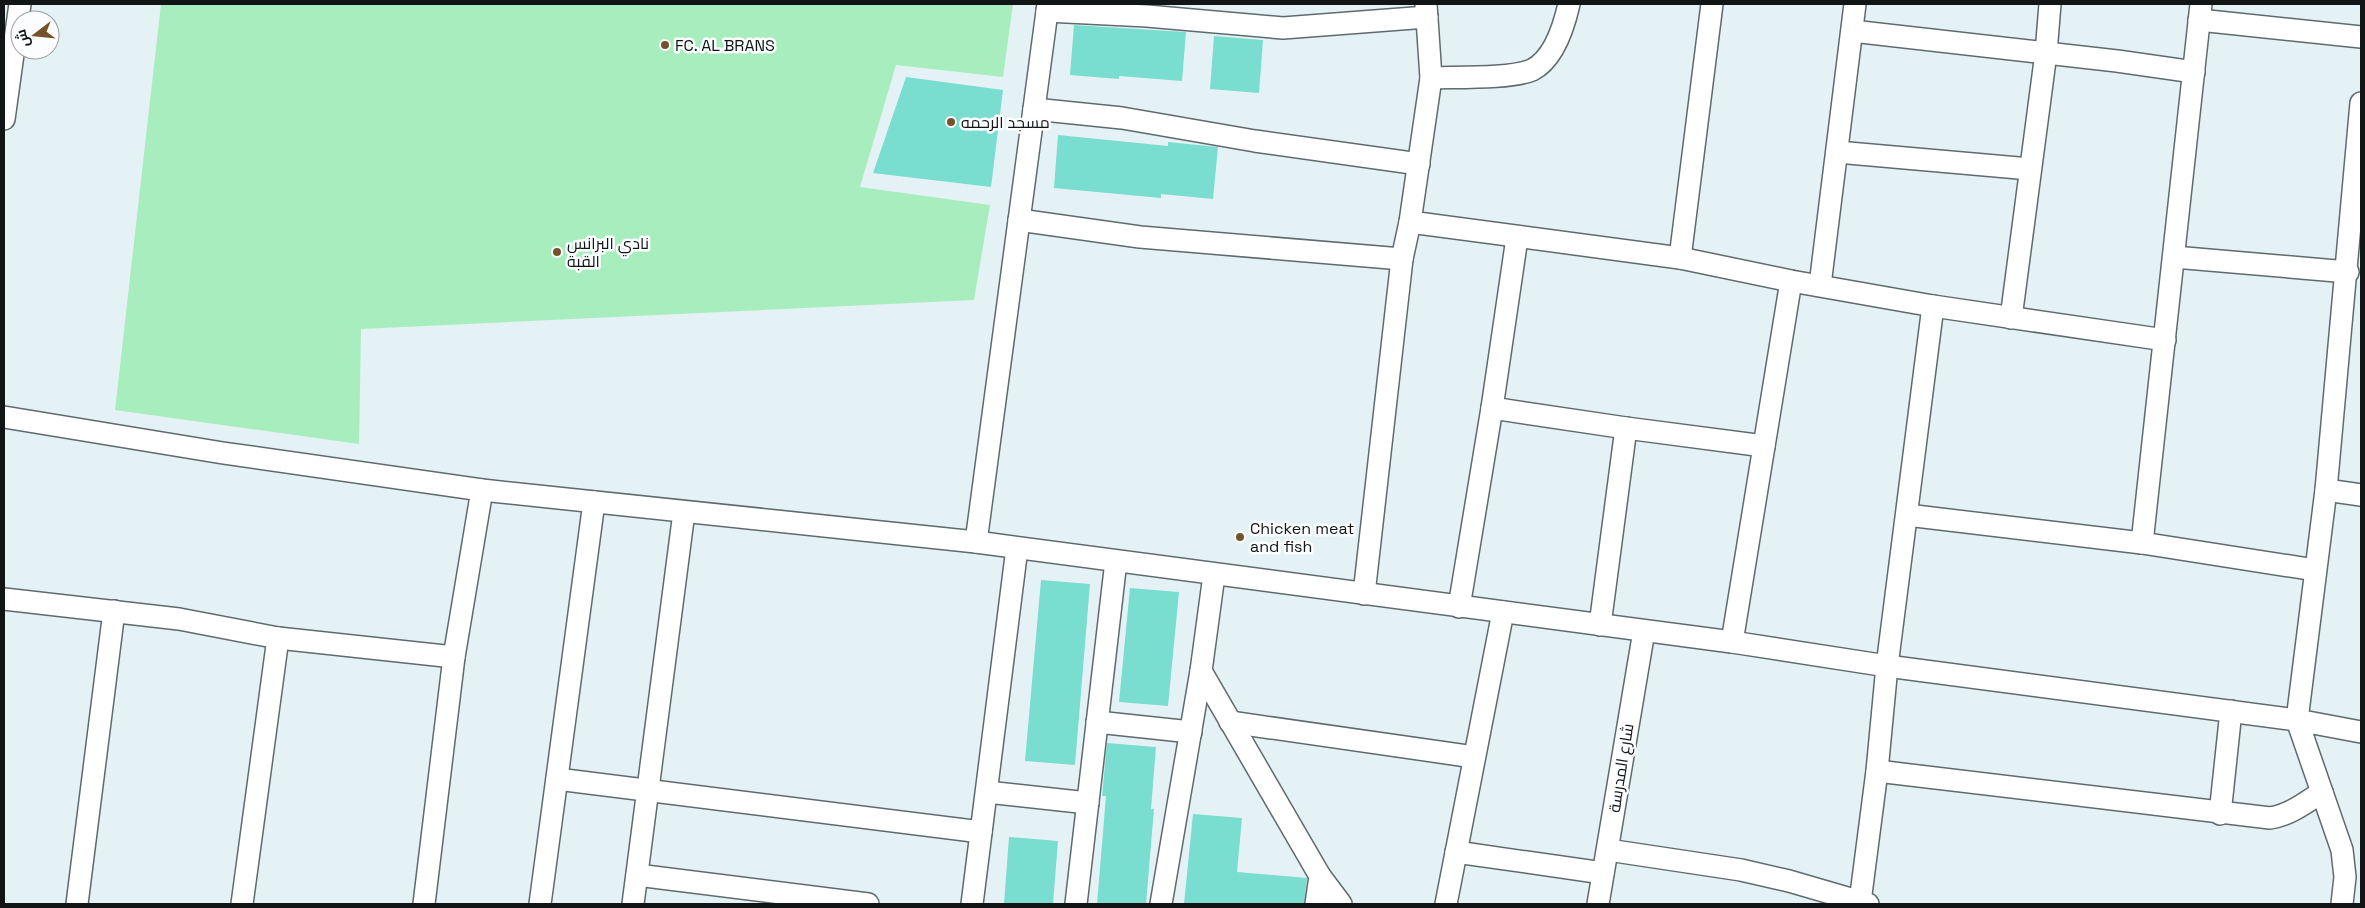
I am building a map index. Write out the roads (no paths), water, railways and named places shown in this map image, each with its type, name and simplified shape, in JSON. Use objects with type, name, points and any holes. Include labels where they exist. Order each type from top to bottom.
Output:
[{"type":"street","points":[[4,119],[20,4]]},
{"type":"street","points":[[1431,78],[1508,74],[1532,70],[1547,57],[1565,24],[1569,4]]},
{"type":"street","points":[[1680,258],[1712,4]]},
{"type":"street","points":[[1820,286],[1855,4]]},
{"type":"street","points":[[2011,318],[2046,53],[2050,4]]},
{"type":"street","points":[[976,542],[1047,7],[1283,28],[1426,10],[1431,78],[1410,222],[1402,259],[1364,594]]},
{"type":"street","points":[[2142,543],[2166,340],[2200,12],[2361,37]]},
{"type":"street","points":[[1852,31],[2194,72]]},
{"type":"street","points":[[2342,904],[2345,877],[2342,850],[2297,720],[2326,490],[2348,272],[2361,103]]},
{"type":"street","points":[[1034,109],[1122,118],[1255,141],[1418,164]]},
{"type":"street","points":[[1836,152],[2030,169]]},
{"type":"street","points":[[1019,220],[1140,237],[1402,259]]},
{"type":"street","points":[[1410,222],[1517,238],[1680,258],[1791,281],[1934,306],[2166,340]]},
{"type":"street","points":[[1459,607],[1492,408],[1517,238]]},
{"type":"street","points":[[2174,257],[2348,272]]},
{"type":"street","points":[[1732,642],[1791,281]]},
{"type":"street","points":[[1608,850],[1741,870],[1789,881],[1864,903],[1887,666],[1934,306]]},
{"type":"street","points":[[1492,408],[1764,446]]},
{"type":"street","points":[[4,417],[223,453],[482,490],[976,542],[1214,575],[1732,642],[1887,666],[2297,720],[2361,732]]},
{"type":"street","points":[[1600,625],[1626,428]]},
{"type":"street","points":[[424,904],[454,657],[482,490]]},
{"type":"street","points":[[2326,490],[2361,495]]},
{"type":"street","points":[[540,904],[594,502]]},
{"type":"street","points":[[633,904],[684,512]]},
{"type":"street","points":[[1907,515],[2142,543],[2315,570]]},
{"type":"street","points":[[972,904],[1017,548]]},
{"type":"street","points":[[1076,904],[1116,561]]},
{"type":"street","points":[[1161,904],[1201,671],[1214,575]]},
{"type":"street","points":[[4,599],[179,619],[278,638],[454,657]]},
{"type":"street","points":[[77,904],[114,612]]},
{"type":"street","points":[[1446,904],[1503,612]]},
{"type":"street","name":"شارع المدرسة","points":[[1598,904],[1644,631]]},
{"type":"street","points":[[242,904],[278,638]]},
{"type":"street","points":[[1201,671],[1320,876],[1341,904]]},
{"type":"street","points":[[2220,814],[2231,711]]},
{"type":"street","points":[[1097,722],[1191,732]]},
{"type":"street","points":[[1230,722],[1474,757]]},
{"type":"street","points":[[1877,771],[2220,814],[2270,818],[2282,816],[2322,792]]},
{"type":"street","points":[[557,778],[981,832]]},
{"type":"street","points":[[987,792],[1088,803]]},
{"type":"street","points":[[1456,852],[1603,872]]},
{"type":"street","points":[[637,875],[868,904]]},
{"type":"street","points":[[1316,904],[1320,876]]},
{"type":"place","name":"FC. AL BRANS","points":[[665,45]]},
{"type":"place","name":"مسجد الرحمه","points":[[951,122]]},
{"type":"place","name":"نادي البرانس القبة","points":[[557,252]]},
{"type":"place","name":"Chicken meat and fish","points":[[1240,537]]}]
